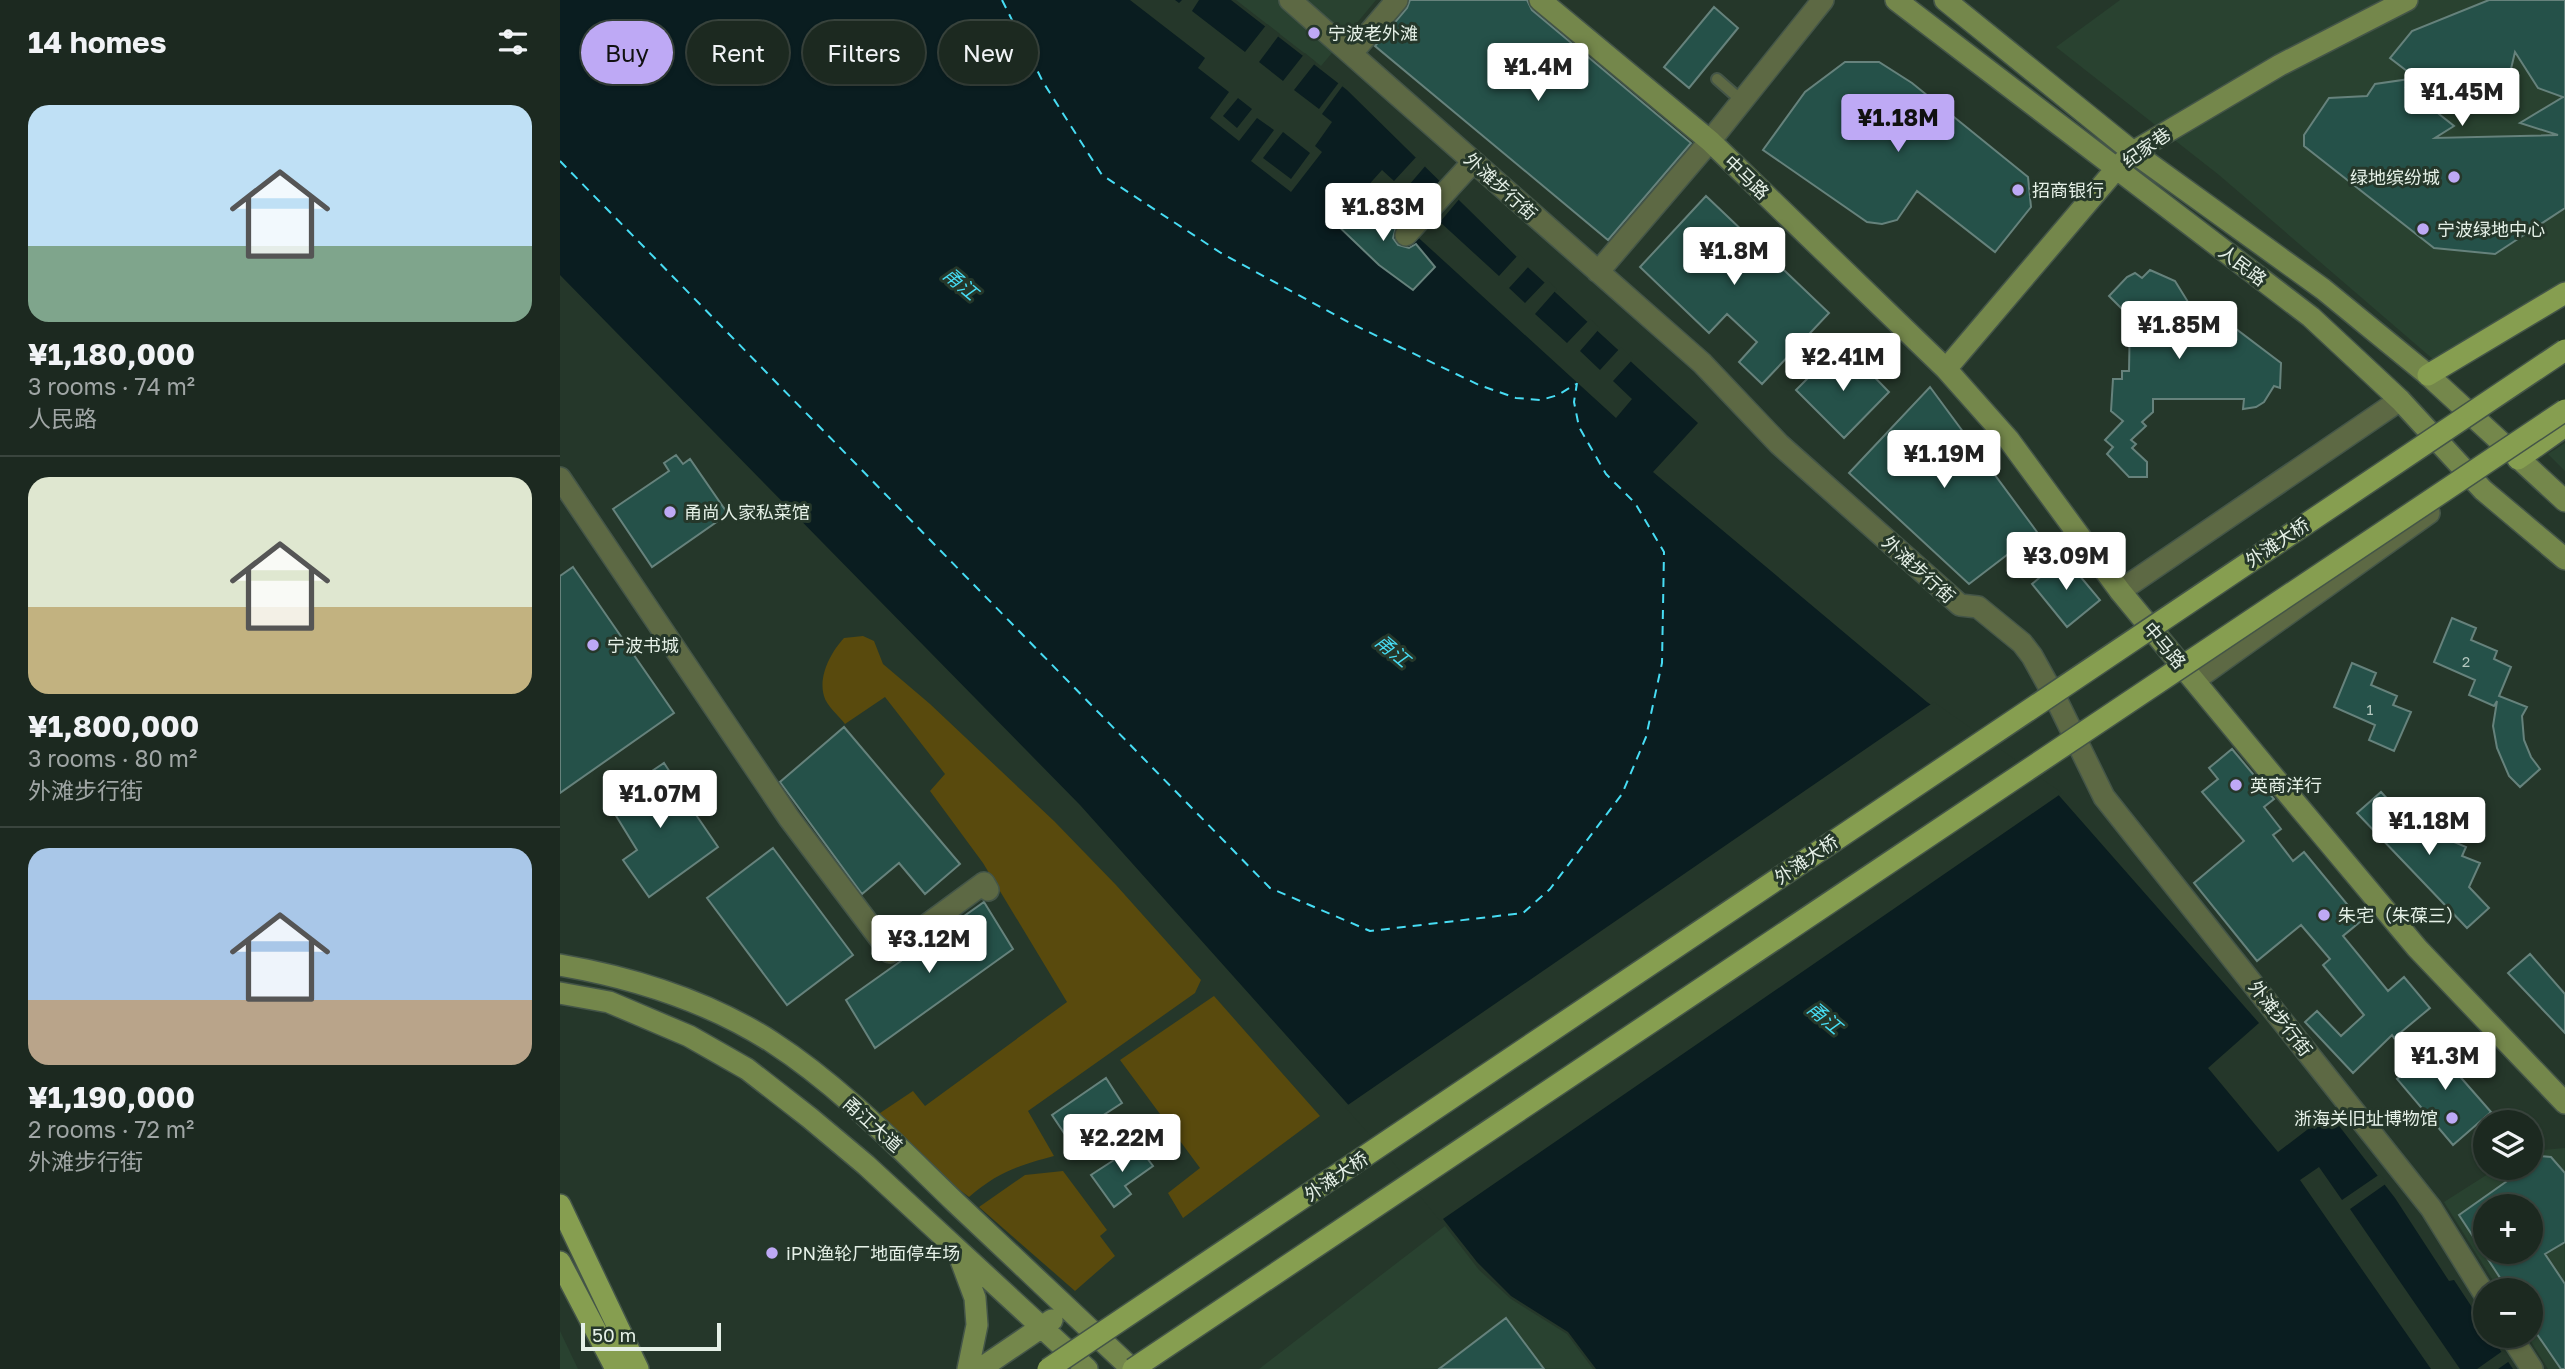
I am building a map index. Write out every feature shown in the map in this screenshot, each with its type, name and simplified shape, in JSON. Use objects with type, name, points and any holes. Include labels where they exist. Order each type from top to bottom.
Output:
[{"type":"main road","points":[[2428,375],[2565,293]]},
{"type":"main road","name":"外滩大桥","points":[[1048,1369],[2565,351]]},
{"type":"main road","points":[[1133,1369],[2565,410]]},
{"type":"main road","points":[[2518,458],[2565,426]]},
{"type":"main road","points":[[560,1205],[638,1369]]},
{"type":"main road","points":[[560,1262],[617,1369]]},
{"type":"street","name":"外滩步行街","points":[[1290,0],[1702,363],[1779,444],[1959,605],[1978,607],[2022,643],[2057,701],[2104,797],[2431,1208],[2474,1278]]},
{"type":"street","points":[[1352,52],[1396,0]]},
{"type":"street","name":"中马路","points":[[1540,0],[1710,141],[1946,369],[2009,440],[2120,591],[2417,948],[2565,1103]]},
{"type":"street","points":[[1598,272],[1710,141],[1823,0]]},
{"type":"street","name":"人民路","points":[[1896,0],[2311,317],[2400,400],[2474,480],[2565,559]]},
{"type":"street","name":"人民路","points":[[1945,0],[2133,152],[2323,289],[2428,375],[2565,501]]},
{"type":"street","name":"纪家巷","points":[[1946,369],[2133,152],[2280,65],[2407,0]]},
{"type":"street","points":[[1406,235],[1473,162]]},
{"type":"street","points":[[2120,591],[2400,400]]},
{"type":"street","points":[[560,478],[789,818],[890,952],[984,883],[988,890]]},
{"type":"street","points":[[2194,680],[2474,480]]},
{"type":"street","name":"甬江大道","points":[[560,965],[660,988],[720,1013],[772,1042],[852,1102],[1133,1369]]},
{"type":"street","name":"甬江大道","points":[[560,993],[609,1002],[689,1036],[747,1069],[857,1157],[1087,1369]]},
{"type":"street","points":[[957,1250],[975,1298],[977,1325],[968,1369]]},
{"type":"street","points":[[980,1369],[1067,1308]]},
{"type":"street","points":[[2518,1348],[2532,1369]]},
{"type":"lane","points":[[1717,79],[1742,102]]},
{"type":"shaded area","name":"宁波老外滩","points":[[1236,0],[1376,0],[1321,66]]},
{"type":"shaded area","name":"宁波绿地中心","points":[[2120,0],[2565,0],[2565,282],[2434,360],[2219,175],[2056,47]]},
{"type":"shaded area","points":[[2565,443],[2565,471],[2548,454]]},
{"type":"shaded area","points":[[863,636],[874,641],[883,664],[930,704],[1054,821],[1201,980],[1195,993],[1028,1111],[1054,1156],[1008,1171],[989,1181],[969,1197],[893,1140],[877,1115],[913,1091],[925,1106],[1067,1002],[983,863],[930,791],[945,774],[885,697],[845,724],[825,699],[824,673],[835,650],[844,638]]},
{"type":"shaded area","points":[[1214,996],[1320,1116],[1183,1218],[1168,1193],[1200,1168],[1120,1060]]},
{"type":"shaded area","points":[[2565,1148],[2565,1369],[2548,1369],[2535,1348],[2543,1348],[2543,1278],[2492,1278],[2483,1264],[2543,1264],[2543,1194],[2473,1194],[2473,1248],[2444,1202],[2479,1180],[2543,1180],[2543,1150]]},
{"type":"shaded area","points":[[1063,1171],[1107,1230],[1100,1236],[1115,1256],[1075,1291],[979,1207],[1025,1175]]},
{"type":"shaded area","points":[[1445,1226],[1479,1270],[1511,1299],[1567,1334],[1593,1369],[1259,1369]]},
{"type":"shaded area","points":[[560,1331],[578,1369],[560,1369]]},
{"type":"water","name":"甬江","points":[[560,0],[1231,0],[1347,90],[1521,261],[1698,423],[1653,472],[1927,702],[2055,791],[2259,1023],[2208,1068],[2278,1152],[2329,1113],[2395,1198],[2449,1281],[2454,1280],[2473,1309],[2473,1348],[2499,1348],[2513,1369],[1596,1369],[1568,1332],[1511,1296],[1477,1262],[1387,1148],[1080,805],[560,275]]},
{"type":"pier","points":[[1130,0],[1175,0],[1179,3],[1182,0],[1199,0],[1192,11],[1245,52],[1267,24],[1280,34],[1259,62],[1283,81],[1305,53],[1316,62],[1294,90],[1319,109],[1340,81],[1344,84],[1322,114],[1332,122],[1315,146],[1322,152],[1291,192],[1251,161],[1274,130],[1257,118],[1239,141],[1210,118],[1229,92],[1198,68],[1205,58]],"holes":[[[1238,98],[1252,109],[1237,128],[1223,116]],[[1283,132],[1310,153],[1291,179],[1263,158]]]},
{"type":"pier","points":[[1418,155],[1427,164],[1403,192],[1422,209],[1446,183],[1461,197],[1440,222],[1499,276],[1519,254],[1530,265],[1509,288],[1525,303],[1547,280],[1557,289],[1535,314],[1567,343],[1590,319],[1600,328],[1580,351],[1600,370],[1621,347],[1633,359],[1613,381],[1632,399],[1616,418],[1365,189],[1382,170],[1394,181]]},
{"type":"pier","points":[[1934,702],[2062,793],[1440,1221],[1345,1107]]},
{"type":"pier","points":[[2319,1167],[2342,1200],[2380,1174],[2387,1183],[2350,1209],[2460,1369],[2431,1369],[2300,1180]]},
{"type":"pier","points":[[2504,1350],[2511,1360],[2498,1369],[2477,1369]]},
{"type":"building","points":[[1410,0],[1527,0],[1532,10],[1691,143],[1608,240],[1375,46],[1407,8]]},
{"type":"building","name":"绿地缤纷城","points":[[2489,0],[2565,0],[2565,208],[2495,254],[2434,248],[2304,146],[2304,135],[2329,98],[2367,96],[2375,84],[2416,78],[2390,58],[2412,31]],"holes":[[[2515,52],[2538,88],[2563,97],[2520,123],[2558,135],[2435,138],[2454,126],[2405,87],[2479,110],[2505,94]]]},
{"type":"building","points":[[1714,7],[1738,28],[1689,88],[1664,67]]},
{"type":"building","points":[[1845,62],[1879,62],[1912,83],[2028,177],[2031,207],[1995,252],[1917,191],[1897,220],[1882,224],[1867,222],[1763,150],[1805,92]]},
{"type":"building","points":[[1356,194],[1396,227],[1393,238],[1398,245],[1409,248],[1416,244],[1435,267],[1413,290],[1379,265],[1333,221]]},
{"type":"building","points":[[1706,196],[1829,313],[1762,384],[1739,362],[1757,342],[1727,314],[1709,333],[1640,267]]},
{"type":"building","points":[[2150,270],[2175,281],[2188,302],[2207,307],[2281,363],[2280,388],[2274,386],[2264,402],[2256,407],[2243,409],[2244,399],[2153,399],[2153,412],[2142,422],[2146,426],[2131,440],[2136,444],[2132,448],[2147,462],[2147,477],[2129,477],[2107,454],[2113,447],[2105,440],[2123,421],[2111,411],[2113,379],[2122,379],[2122,371],[2129,371],[2130,317],[2109,296],[2127,277],[2135,273],[2142,278]]},
{"type":"building","points":[[1852,354],[1889,392],[1844,438],[1796,390],[1831,355],[1841,365]]},
{"type":"building","points":[[1930,387],[2037,532],[1969,584],[1849,473]]},
{"type":"building","name":"甬尚人家私菜馆","points":[[676,455],[683,464],[690,459],[728,514],[652,567],[613,509],[669,471],[664,463]]},
{"type":"building","points":[[2064,557],[2100,600],[2067,627],[2032,584]]},
{"type":"building","name":"宁波书城","points":[[573,567],[674,713],[560,793],[560,576]]},
{"type":"building","points":[[2452,618],[2476,628],[2471,640],[2497,651],[2494,659],[2511,667],[2499,696],[2527,707],[2522,716],[2524,740],[2540,769],[2520,787],[2509,776],[2497,748],[2493,726],[2497,701],[2494,706],[2469,695],[2475,680],[2434,662]]},
{"type":"building","points":[[2352,663],[2376,673],[2371,685],[2397,696],[2393,705],[2411,712],[2394,751],[2369,740],[2375,725],[2334,707]]},
{"type":"building","points":[[844,727],[960,864],[925,894],[899,863],[862,894],[780,782]]},
{"type":"building","points":[[2232,749],[2274,799],[2264,807],[2281,829],[2273,835],[2293,861],[2304,852],[2361,921],[2343,936],[2388,991],[2404,977],[2430,1008],[2394,1038],[2392,1035],[2353,1073],[2305,1022],[2317,1011],[2341,1036],[2364,1015],[2323,965],[2330,959],[2301,925],[2257,961],[2194,883],[2244,841],[2202,792],[2218,779],[2209,768]]},
{"type":"building","points":[[664,763],[718,847],[649,897],[623,860],[637,850],[607,801]]},
{"type":"building","points":[[2381,792],[2415,829],[2421,814],[2445,824],[2440,836],[2466,847],[2462,856],[2480,863],[2469,887],[2489,908],[2467,928],[2357,813]]},
{"type":"building","points":[[773,848],[853,955],[787,1005],[707,898]]},
{"type":"building","points":[[984,902],[1013,949],[875,1048],[846,1000]]},
{"type":"building","points":[[2530,954],[2565,994],[2565,1033],[2508,973]]},
{"type":"building","points":[[2448,1037],[2468,1062],[2456,1072],[2489,1110],[2473,1110],[2473,1128],[2453,1145],[2397,1079]]},
{"type":"building","points":[[1106,1078],[1122,1103],[1082,1129],[1087,1146],[1076,1151],[1052,1115]]},
{"type":"building","points":[[1137,1145],[1153,1166],[1125,1186],[1131,1194],[1114,1207],[1091,1175]]},
{"type":"building","points":[[2543,1156],[2551,1157],[2565,1173],[2565,1242],[2545,1254],[2565,1284],[2565,1369],[2561,1369],[2543,1343],[2543,1278],[2500,1278],[2491,1264],[2543,1264],[2543,1194],[2489,1194],[2509,1180],[2543,1180]]},
{"type":"building","points":[[2473,1205],[2473,1236],[2459,1215]]},
{"type":"building","points":[[1506,1318],[1544,1369],[1439,1369]]},
{"type":"ferry route","points":[[1002,0],[1043,82],[1102,175],[1221,253],[1350,323],[1479,385],[1516,398],[1541,400],[1558,395],[1576,384]]},
{"type":"ferry route","points":[[560,161],[1270,888],[1370,931],[1523,913],[1550,889],[1622,794],[1646,737],[1662,663],[1664,552],[1635,503],[1606,474],[1579,427],[1574,402],[1577,383]]},
{"type":"place","name":"宁波老外滩","points":[[1314,33]]},
{"type":"place","name":"绿地缤纷城","points":[[2454,177]]},
{"type":"place","name":"招商银行","points":[[2018,190]]},
{"type":"place","name":"宁波绿地中心","points":[[2423,229]]},
{"type":"place","name":"甬尚人家私菜馆","points":[[670,512]]},
{"type":"place","name":"宁波书城","points":[[593,645]]},
{"type":"place","name":"英商洋行","points":[[2236,785]]},
{"type":"place","name":"朱宅（朱葆三）","points":[[2324,915]]},
{"type":"place","name":"浙海关旧址博物馆","points":[[2452,1118]]},
{"type":"place","name":"iPN渔轮厂地面停车场","points":[[772,1253]]}]
